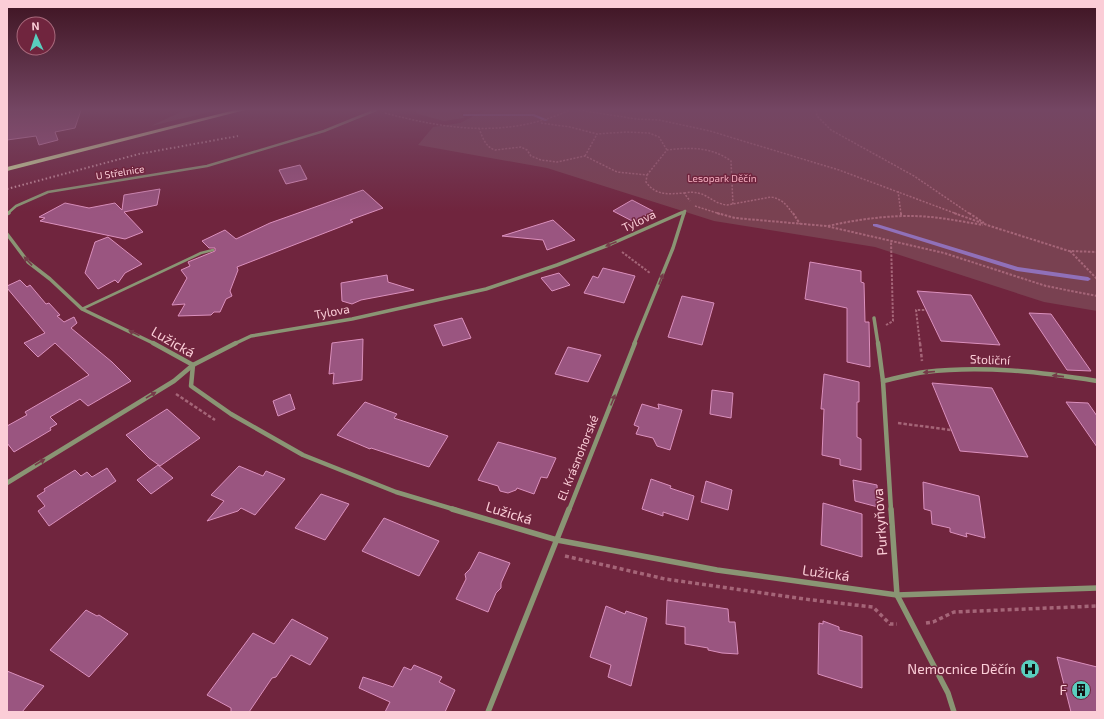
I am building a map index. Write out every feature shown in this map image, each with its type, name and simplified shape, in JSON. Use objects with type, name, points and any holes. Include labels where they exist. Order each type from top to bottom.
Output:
[{"type":"main road","points":[[7,169],[108,144]]},
{"type":"street","name":"U Střelnice","points":[[7,214],[16,206],[48,192],[207,166],[284,144]]},
{"type":"street","name":"Tylova","points":[[7,483],[174,381],[193,365],[251,336],[352,319],[486,289],[561,264],[611,244],[685,211]]},
{"type":"street","name":"El. Krásnohorské","points":[[488,712],[660,280],[685,211]]},
{"type":"street","name":"Lužická","points":[[7,234],[28,262],[50,279],[82,309],[138,335],[193,365],[191,386],[231,414],[303,455],[396,492],[557,540],[718,570],[897,595],[1097,588]]},
{"type":"street","name":"Purkyňova","points":[[874,318],[882,381],[897,595],[948,693],[954,712]]},
{"type":"street","name":"Stoliční","points":[[882,381],[923,372],[986,368],[1097,381]]},
{"type":"lane","points":[[82,309],[201,253],[213,250]]},
{"type":"path","points":[[485,144],[488,148],[494,150],[522,147],[534,158],[546,161],[557,162],[585,156],[617,172],[647,175]]},
{"type":"path","points":[[585,156],[592,144]]},
{"type":"path","points":[[663,144],[667,150]]},
{"type":"path","points":[[753,144],[806,159],[898,191],[990,226],[1069,251],[1096,252]]},
{"type":"path","points":[[855,144],[914,176],[990,226]]},
{"type":"path","points":[[733,205],[731,195],[731,161],[714,152],[695,148],[667,150],[647,175],[646,182],[651,190],[659,194],[702,193],[726,205],[733,205],[745,203],[766,196],[774,196],[784,202],[800,224]]},
{"type":"path","points":[[898,191],[901,216]]},
{"type":"path","points":[[684,193],[695,206],[735,218],[826,226],[944,253],[1046,286],[1097,296]]},
{"type":"path","points":[[826,226],[901,216],[949,220],[990,226]]},
{"type":"path","points":[[876,327],[883,326],[893,320],[891,241]]},
{"type":"path","points":[[611,244],[660,280]]},
{"type":"path","points":[[1069,251],[1078,262],[1097,279]]},
{"type":"path","points":[[923,372],[916,310],[926,310]]},
{"type":"path","points":[[885,422],[951,430]]},
{"type":"green space","name":"Lesopark Děčín","points":[[419,144],[1097,144],[1097,311],[1044,302],[875,247],[714,221],[547,168],[418,145]]},
{"type":"building","points":[[300,165],[307,179],[286,184],[279,170]]},
{"type":"building","points":[[160,189],[157,205],[124,212],[143,232],[125,239],[40,221],[45,218],[39,217],[65,203],[89,208],[115,203],[122,210],[124,195]]},
{"type":"building","points":[[363,190],[383,208],[350,220],[353,222],[237,267],[238,270],[230,291],[232,296],[226,299],[220,312],[214,312],[211,315],[178,316],[185,304],[172,305],[187,278],[181,270],[190,266],[188,262],[215,251],[215,248],[209,248],[202,241],[225,230],[236,239],[270,223]]},
{"type":"building","points":[[632,200],[653,211],[634,222],[613,211]]},
{"type":"building","points":[[553,220],[575,240],[547,250],[543,240],[502,236]]},
{"type":"building","points":[[108,237],[142,264],[125,273],[118,283],[115,280],[98,289],[85,273],[95,242]]},
{"type":"building","points":[[810,262],[861,271],[861,282],[864,283],[865,322],[869,322],[870,367],[847,362],[847,308],[805,299]]},
{"type":"building","points":[[603,268],[635,276],[624,303],[584,293],[593,276],[598,278]]},
{"type":"building","points":[[559,273],[570,285],[552,291],[541,278]]},
{"type":"building","points":[[387,275],[388,282],[414,290],[361,300],[352,304],[342,301],[341,283]]},
{"type":"building","points":[[20,280],[27,287],[30,285],[46,304],[49,303],[60,315],[57,316],[64,322],[74,317],[77,323],[71,328],[112,362],[131,381],[88,406],[80,399],[50,417],[57,424],[50,428],[51,430],[14,452],[7,443],[7,426],[27,415],[25,412],[89,375],[55,343],[38,357],[24,343],[45,333],[7,288],[7,286]]},
{"type":"building","points":[[917,291],[971,295],[1000,345],[941,341]]},
{"type":"building","points":[[682,296],[714,303],[702,345],[668,337]]},
{"type":"building","points":[[1029,313],[1051,314],[1091,371],[1067,370]]},
{"type":"building","points":[[462,318],[471,338],[443,346],[434,325]]},
{"type":"building","points":[[363,339],[362,380],[333,384],[334,373],[329,374],[332,343]]},
{"type":"building","points":[[568,347],[601,355],[588,382],[555,374]]},
{"type":"building","points":[[824,374],[859,382],[859,402],[857,402],[857,437],[861,439],[861,470],[840,465],[840,459],[822,455],[824,409],[821,409]]},
{"type":"building","points":[[932,383],[992,388],[1028,457],[960,451]]},
{"type":"building","points":[[712,390],[733,393],[731,418],[710,414]]},
{"type":"building","points":[[290,394],[295,409],[278,416],[273,401]]},
{"type":"building","points":[[365,402],[397,414],[394,418],[448,436],[429,467],[371,448],[370,449],[337,435]]},
{"type":"building","points":[[1066,402],[1088,403],[1097,416],[1097,447]]},
{"type":"building","points":[[642,404],[659,409],[658,404],[682,410],[670,450],[657,446],[653,438],[636,434],[639,427],[634,425]]},
{"type":"building","points":[[167,409],[200,438],[160,466],[149,458],[126,435]]},
{"type":"building","points":[[498,442],[556,458],[547,478],[541,477],[534,494],[517,488],[516,490],[508,493],[500,491],[498,486],[478,480]]},
{"type":"building","points":[[158,465],[173,478],[151,494],[137,480]]},
{"type":"building","points":[[239,466],[263,476],[266,471],[285,479],[255,515],[241,508],[238,511],[207,521],[224,501],[211,495]]},
{"type":"building","points":[[107,468],[116,481],[49,526],[38,511],[45,506],[37,496],[45,491],[44,489],[75,470],[81,476],[87,472],[92,477]]},
{"type":"building","points":[[651,479],[671,486],[670,488],[694,496],[688,520],[663,512],[663,516],[642,509]]},
{"type":"building","points":[[853,480],[877,485],[878,507],[855,501]]},
{"type":"building","points":[[706,481],[732,490],[728,510],[701,502]]},
{"type":"building","points":[[923,482],[979,496],[985,538],[966,533],[967,537],[950,532],[950,528],[932,524],[931,511],[924,509]]},
{"type":"building","points":[[321,494],[349,504],[325,540],[295,528]]},
{"type":"building","points":[[823,503],[862,514],[862,557],[821,545]]},
{"type":"building","points":[[384,518],[439,541],[419,576],[362,551]]},
{"type":"building","points":[[479,552],[510,563],[501,583],[501,588],[496,593],[488,612],[456,599],[466,579],[465,574],[470,569]]},
{"type":"building","points":[[667,600],[728,609],[729,622],[735,622],[738,654],[722,653],[708,650],[708,648],[685,644],[685,627],[666,624]]},
{"type":"building","points":[[606,606],[625,614],[626,611],[647,618],[631,686],[608,677],[611,665],[590,657]]},
{"type":"building","points":[[86,610],[97,616],[99,615],[128,634],[89,677],[50,650]]},
{"type":"building","points":[[292,619],[328,638],[310,665],[291,655],[276,677],[272,678],[249,712],[231,712],[231,708],[207,695],[253,633],[274,644]]},
{"type":"building","points":[[823,621],[839,627],[839,630],[862,636],[862,688],[818,674],[819,623],[823,624]]},
{"type":"building","name":"F","points":[[1057,657],[1097,667],[1097,712],[1071,712]]},
{"type":"building","points":[[414,665],[442,677],[439,682],[455,690],[445,712],[385,712],[390,702],[359,688],[363,677],[393,687],[404,667],[411,670]]},
{"type":"building","points":[[7,671],[44,686],[22,712],[7,712]]},
{"type":"waterway","points":[[875,225],[1017,269],[1088,279]]},
{"type":"railway","points":[[7,189],[139,154],[196,144]]},
{"type":"place","name":"Nemocnice Děčín","points":[[1030,669]]},
{"type":"place","name":"F","points":[[1081,690]]}]
